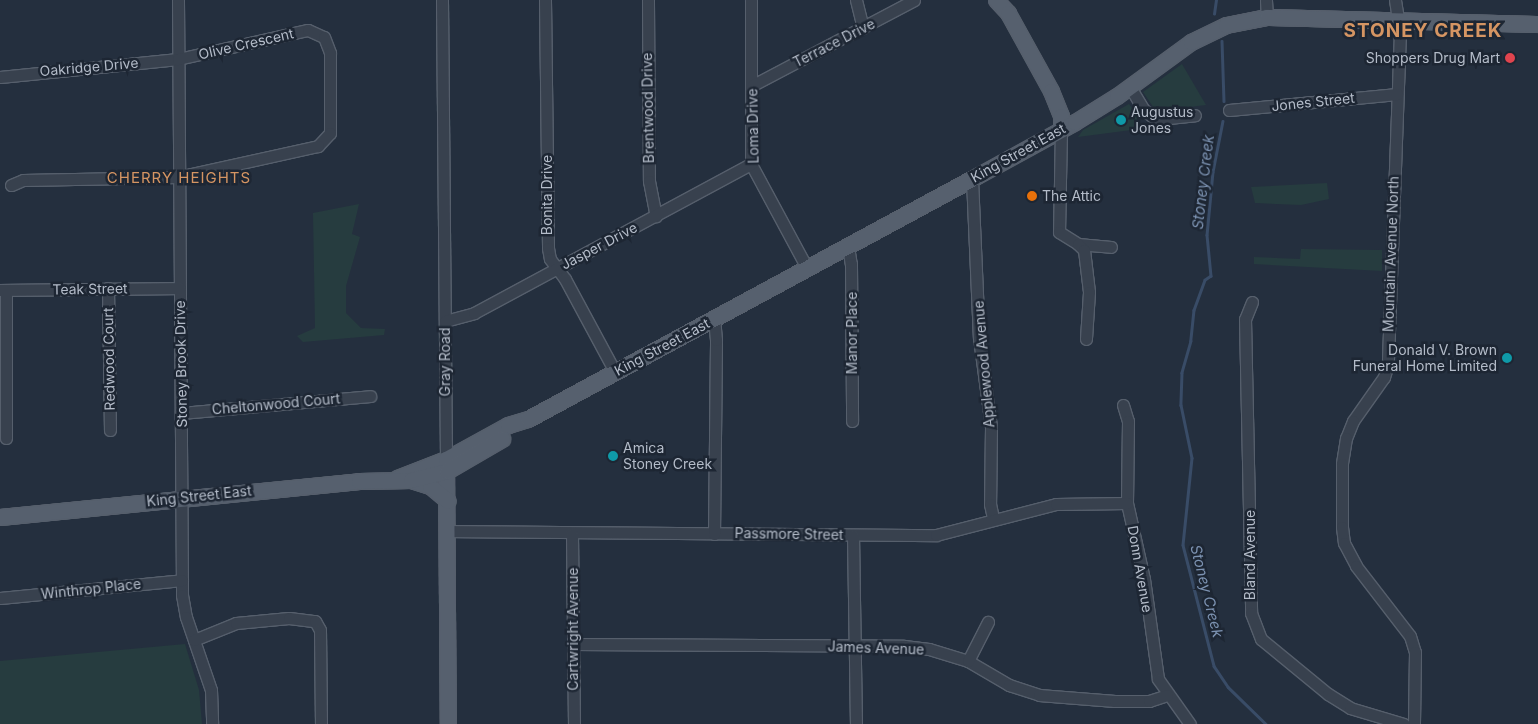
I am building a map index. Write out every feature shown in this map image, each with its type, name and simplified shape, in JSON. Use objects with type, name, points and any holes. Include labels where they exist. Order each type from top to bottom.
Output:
[{"type":"main road","points":[[997,0],[1008,13],[1051,91],[1061,116],[1061,130]]},
{"type":"main road","name":"King Street East","points":[[447,465],[508,425],[528,419],[1061,130],[1130,86],[1190,42],[1226,25],[1267,17],[1538,24]]},
{"type":"main road","name":"King Street East","points":[[0,517],[182,497],[404,479],[483,451],[512,434],[528,419]]},
{"type":"main road","points":[[404,479],[423,482],[448,501],[456,481],[483,451]]},
{"type":"main road","name":"Gray Road","points":[[447,465],[448,724]]},
{"type":"street","name":"Stoney Brook Drive","points":[[178,0],[182,580],[186,617],[211,690],[212,724]]},
{"type":"street","name":"Gray Road","points":[[442,0],[447,465]]},
{"type":"street","name":"Bonita Drive","points":[[545,0],[546,232],[550,259],[558,269],[615,372]]},
{"type":"street","name":"Brentwood Drive","points":[[648,0],[648,181],[656,216]]},
{"type":"street","name":"Loma Drive","points":[[751,0],[753,85],[751,164],[806,268]]},
{"type":"street","points":[[856,0],[863,28]]},
{"type":"street","name":"Terrace Drive","points":[[753,85],[914,0]]},
{"type":"street","points":[[1266,0],[1267,17]]},
{"type":"street","name":"Mountain Avenue North","points":[[1395,0],[1399,21],[1388,364],[1384,377],[1353,421],[1346,438],[1342,528],[1344,544],[1356,566],[1410,636],[1415,652],[1414,724]]},
{"type":"street","name":"Olive Crescent","points":[[11,185],[23,180],[178,177],[318,146],[330,134],[330,53],[324,37],[308,30],[178,59]]},
{"type":"street","name":"Oakridge Drive","points":[[0,77],[178,59]]},
{"type":"street","points":[[1130,86],[1144,110],[1152,116],[1159,119],[1195,115]]},
{"type":"street","name":"Jones Street","points":[[1229,110],[1397,94]]},
{"type":"street","points":[[1061,130],[1059,232],[1084,250],[1090,292],[1086,340]]},
{"type":"street","name":"Jasper Drive","points":[[445,321],[474,313],[751,164]]},
{"type":"street","name":"Applewood Avenue","points":[[972,179],[979,338],[991,427],[990,504],[993,518]]},
{"type":"street","points":[[1078,244],[1110,247]]},
{"type":"street","name":"Manor Place","points":[[848,246],[851,264],[852,421]]},
{"type":"street","name":"Redwood Court","points":[[108,288],[110,430]]},
{"type":"street","name":"Teak Street","points":[[3,290],[180,288]]},
{"type":"street","points":[[3,290],[6,438]]},
{"type":"street","name":"Bland Avenue","points":[[1252,302],[1245,319],[1250,613],[1261,639],[1328,694],[1350,708],[1404,724]]},
{"type":"street","points":[[714,319],[716,340],[714,534]]},
{"type":"street","name":"Cheltonwood Court","points":[[181,412],[370,396]]},
{"type":"street","name":"Donn Avenue","points":[[1123,405],[1128,421],[1127,503],[1144,579],[1158,678],[1167,695],[1190,724]]},
{"type":"street","name":"Passmore Street","points":[[448,531],[572,534],[936,535],[993,518],[1075,502],[1127,503]]},
{"type":"street","name":"Cartwright Avenue","points":[[572,534],[574,724]]},
{"type":"street","points":[[854,535],[856,724]]},
{"type":"street","name":"Winthrop Place","points":[[0,598],[182,580]]},
{"type":"street","points":[[194,640],[236,623],[289,618],[315,621],[320,630],[321,724]]},
{"type":"street","points":[[968,662],[988,622]]},
{"type":"street","name":"James Avenue","points":[[573,644],[855,646],[929,649],[968,662],[1009,685],[1039,695],[1115,701],[1149,700],[1167,695]]},
{"type":"green space","points":[[1182,64],[1206,105],[1156,111],[1143,92]]},
{"type":"green space","points":[[1129,104],[1137,115],[1139,129],[1078,137],[1083,130]]},
{"type":"green space","points":[[1327,183],[1329,199],[1301,205],[1255,203],[1251,187]]},
{"type":"green space","points":[[359,204],[352,234],[360,237],[346,286],[346,313],[361,328],[385,329],[384,335],[303,342],[297,336],[315,328],[313,213]]},
{"type":"green space","points":[[1301,249],[1382,250],[1382,271],[1254,264],[1254,257],[1300,259]]},
{"type":"green space","points":[[185,644],[199,690],[202,724],[0,724],[0,661]]},
{"type":"waterway","name":"Stoney Creek","points":[[1214,14],[1216,0]]},
{"type":"waterway","name":"Stoney Creek","points":[[1222,41],[1224,101]]},
{"type":"waterway","name":"Stoney Creek","points":[[1223,121],[1213,172],[1207,235],[1211,276],[1205,280],[1194,310],[1191,341],[1182,373],[1181,405],[1192,458],[1183,545],[1214,666],[1228,687],[1266,724]]},
{"type":"place","name":"Shoppers Drug Mart","points":[[1510,58]]},
{"type":"place","name":"Augustus Jones","points":[[1121,120]]},
{"type":"place","name":"The Attic","points":[[1032,196]]},
{"type":"place","name":"Donald V. Brown Funeral Home Limited","points":[[1507,358]]},
{"type":"place","name":"Amica Stoney Creek","points":[[613,456]]},
{"type":"district","name":"STONEY CREEK","points":[[1423,31]]},
{"type":"district","name":"CHERRY HEIGHTS","points":[[179,178]]}]
